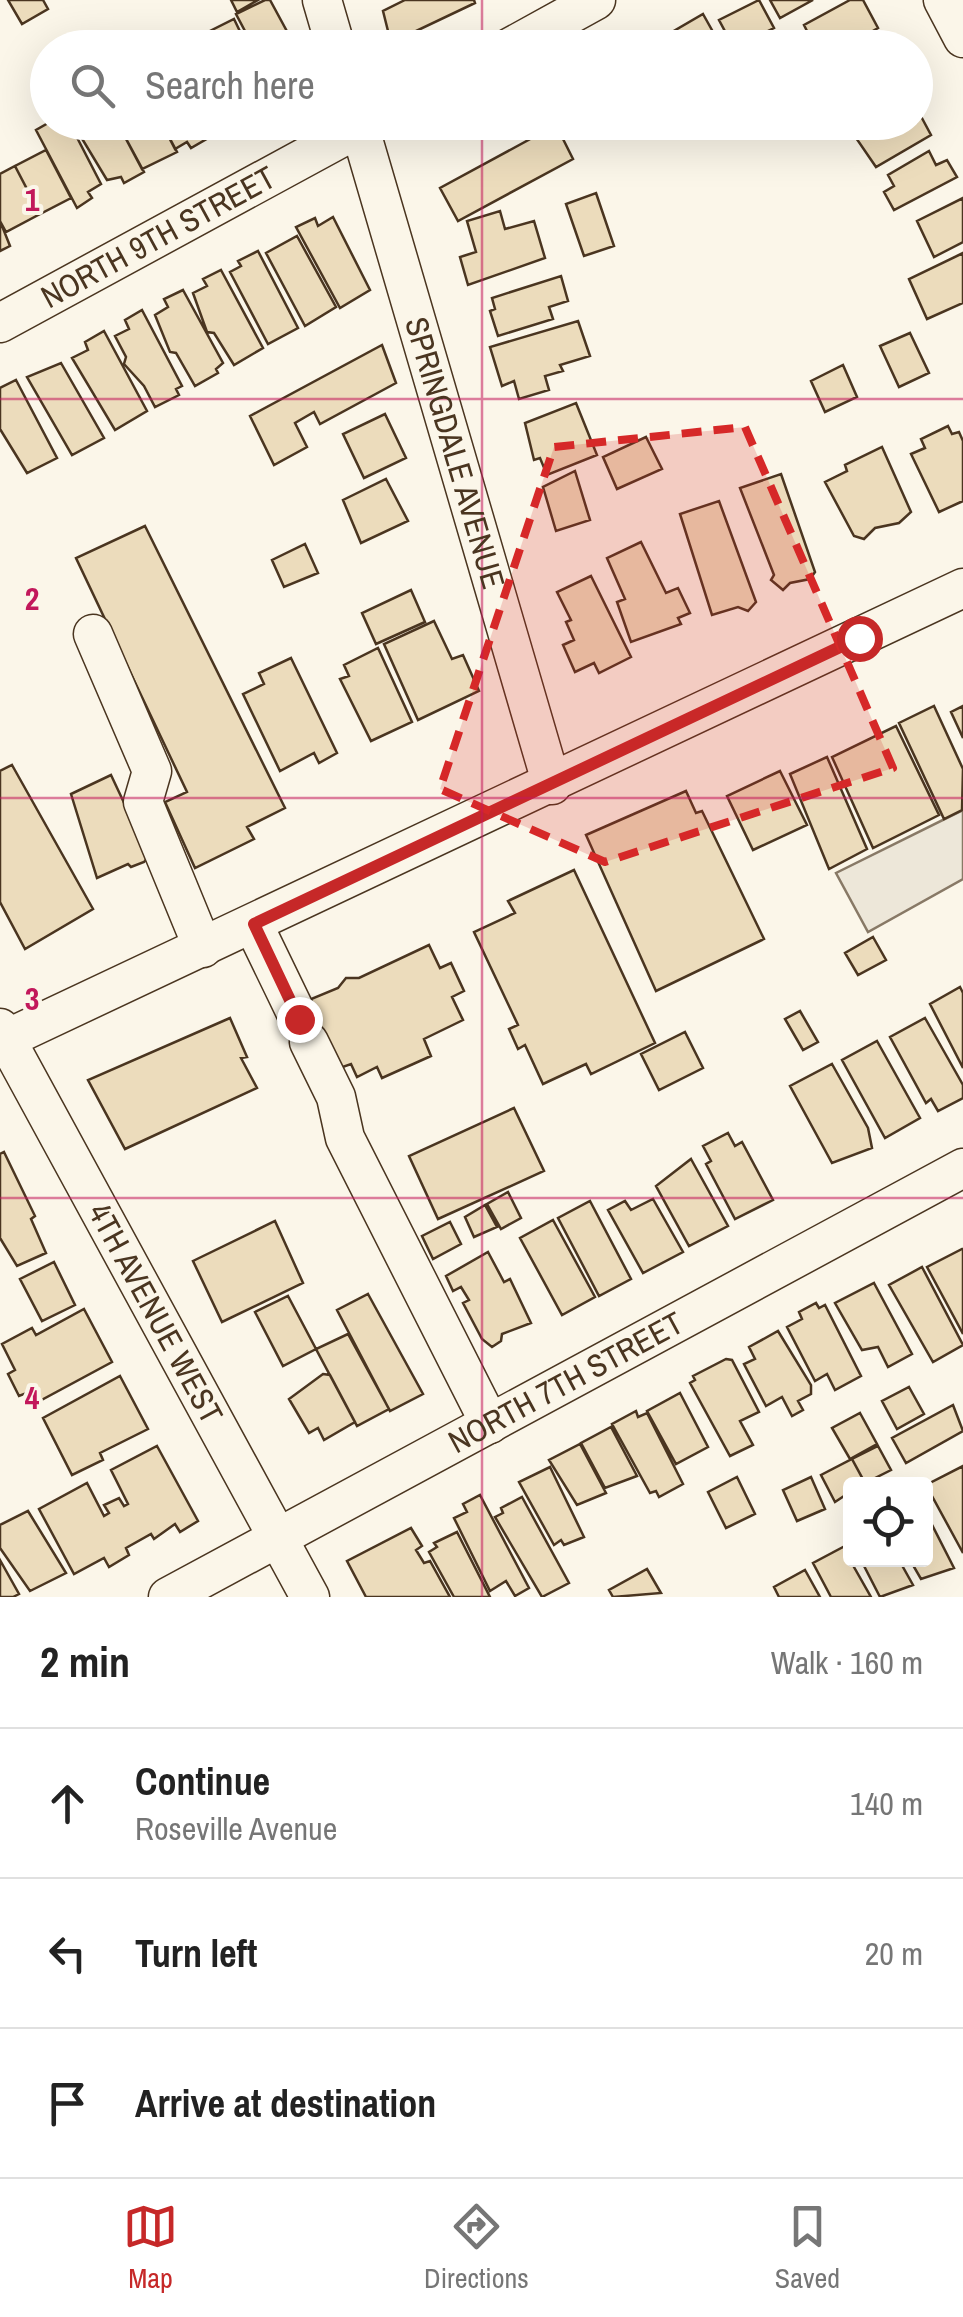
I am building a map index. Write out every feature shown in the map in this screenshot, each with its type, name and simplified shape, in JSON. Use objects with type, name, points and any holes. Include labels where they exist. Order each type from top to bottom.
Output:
[{"type":"street","points":[[322,0],[331,30]]},
{"type":"street","points":[[541,30],[596,0]]},
{"type":"street","points":[[943,0],[963,38]]},
{"type":"street","name":"NORTH 9TH STREET","points":[[0,322],[333,140]]},
{"type":"street","name":"SPRINGDALE AVENUE","points":[[367,140],[552,785]]},
{"type":"street","points":[[2,1037],[552,785],[963,588]]},
{"type":"street","points":[[93,634],[152,771],[143,802],[203,948]]},
{"type":"street","points":[[254,924],[336,1097],[345,1138],[490,1424]]},
{"type":"street","name":"4TH AVENUE WEST","points":[[2,1037],[310,1597]]},
{"type":"street","name":"NORTH 7TH STREET","points":[[168,1597],[963,1168]]},
{"type":"highlighted area","points":[[745,427],[893,768],[605,862],[440,789],[554,447]]},
{"type":"shaded area","points":[[963,810],[963,879],[868,932],[836,873]]},
{"type":"building","points":[[8,0],[43,0],[48,9],[22,24]]},
{"type":"building","points":[[231,0],[258,0],[237,12]]},
{"type":"building","points":[[270,0],[286,30],[244,30],[236,14]]},
{"type":"building","points":[[405,0],[475,3],[418,30],[388,30],[383,11]]},
{"type":"building","points":[[759,0],[774,28],[724,30],[719,20]]},
{"type":"building","points":[[770,0],[813,0],[780,18]]},
{"type":"building","points":[[850,0],[863,0],[878,28],[806,30],[804,25]]},
{"type":"building","points":[[703,14],[712,30],[676,30]]},
{"type":"building","points":[[234,19],[239,30],[212,30]]},
{"type":"building","points":[[41,140],[78,140],[101,184],[88,192],[92,198],[77,208]]},
{"type":"building","points":[[83,140],[127,140],[144,172],[124,183],[121,177],[107,180]]},
{"type":"building","points":[[127,140],[171,140],[177,152],[142,169]]},
{"type":"building","points":[[170,140],[205,140],[191,148],[187,142],[175,149]]},
{"type":"building","points":[[528,140],[564,140],[573,159],[458,221],[440,188]]},
{"type":"building","points":[[857,140],[922,140],[876,167]]},
{"type":"building","points":[[46,150],[71,198],[40,214],[15,166]]},
{"type":"building","points":[[929,151],[936,165],[947,160],[957,177],[894,210],[884,192],[894,186],[888,175]]},
{"type":"building","points":[[15,166],[40,214],[6,232],[0,221],[0,174]]},
{"type":"building","points":[[596,193],[614,246],[584,256],[566,204]]},
{"type":"building","points":[[963,198],[963,242],[934,257],[917,221]]},
{"type":"building","points":[[500,211],[505,229],[534,221],[545,258],[468,285],[460,257],[476,252],[467,221]]},
{"type":"building","points":[[333,217],[370,290],[340,308],[296,227],[315,218],[318,226]]},
{"type":"building","points":[[0,221],[10,246],[0,251]]},
{"type":"building","points":[[297,236],[336,307],[305,326],[266,253]]},
{"type":"building","points":[[258,251],[298,328],[268,344],[230,272],[241,266],[238,261]]},
{"type":"building","points":[[963,253],[963,303],[927,319],[909,279]]},
{"type":"building","points":[[221,270],[263,348],[234,365],[214,333],[207,332],[193,293],[207,286],[203,279]]},
{"type":"building","points":[[561,276],[568,301],[549,307],[553,319],[498,336],[490,311],[495,309],[492,298]]},
{"type":"building","points":[[183,290],[223,363],[216,369],[218,373],[195,386],[176,353],[170,352],[155,315],[168,307],[164,299]]},
{"type":"building","points":[[142,310],[182,386],[176,389],[179,395],[155,407],[144,386],[124,364],[126,357],[115,336],[129,329],[125,320]]},
{"type":"building","points":[[578,321],[590,356],[560,365],[563,371],[545,376],[549,390],[519,399],[514,381],[502,386],[490,347]]},
{"type":"building","points":[[104,331],[147,411],[115,430],[72,358],[88,350],[85,342]]},
{"type":"building","points":[[910,333],[929,373],[899,387],[880,346]]},
{"type":"building","points":[[382,345],[396,383],[320,424],[314,412],[295,423],[307,447],[274,465],[250,416]]},
{"type":"building","points":[[61,363],[104,438],[72,455],[27,377]]},
{"type":"building","points":[[843,365],[857,397],[825,412],[811,381]]},
{"type":"building","points":[[16,380],[57,458],[27,473],[0,429],[0,388]]},
{"type":"building","points":[[576,403],[597,455],[547,475],[540,458],[534,460],[525,423]]},
{"type":"building","points":[[385,414],[406,458],[364,478],[343,434]]},
{"type":"building","points":[[948,426],[952,434],[959,432],[963,441],[963,501],[939,512],[911,454],[925,448],[921,439]]},
{"type":"building","points":[[646,437],[662,469],[617,489],[603,457]]},
{"type":"building","points":[[882,447],[911,512],[899,523],[875,528],[864,539],[854,536],[825,482],[847,471],[845,465]]},
{"type":"building","points":[[575,471],[590,520],[556,531],[543,487]]},
{"type":"building","points":[[781,474],[815,572],[810,579],[790,583],[783,590],[771,580],[774,575],[740,488]]},
{"type":"building","points":[[386,479],[408,521],[361,543],[343,500]]},
{"type":"building","points":[[719,501],[756,602],[748,611],[738,607],[712,615],[680,514]]},
{"type":"building","points":[[145,526],[285,808],[247,827],[254,839],[195,868],[165,802],[187,792],[76,558]]},
{"type":"building","points":[[641,542],[666,593],[678,588],[690,613],[678,618],[681,624],[631,642],[617,602],[625,599],[607,558]]},
{"type":"building","points":[[305,544],[318,573],[284,587],[272,560]]},
{"type":"building","points":[[591,576],[631,657],[599,673],[594,663],[575,672],[563,645],[574,640],[566,622],[571,620],[557,592]]},
{"type":"building","points":[[411,590],[425,622],[376,644],[362,613]]},
{"type":"building","points":[[434,621],[452,659],[463,655],[479,691],[418,720],[384,644]]},
{"type":"building","points":[[378,648],[412,722],[371,741],[340,679],[349,676],[344,665]]},
{"type":"building","points":[[291,658],[337,753],[319,763],[314,753],[280,771],[243,694],[264,684],[259,673]]},
{"type":"building","points":[[934,706],[963,769],[962,810],[944,819],[899,723]]},
{"type":"building","points":[[963,706],[963,738],[951,712]]},
{"type":"building","points":[[896,726],[939,815],[873,848],[832,757]]},
{"type":"building","points":[[827,757],[867,849],[829,869],[790,774]]},
{"type":"building","points":[[12,765],[93,909],[25,949],[0,902],[0,771]]},
{"type":"building","points":[[780,771],[807,825],[753,850],[727,796]]},
{"type":"building","points":[[111,775],[149,856],[144,862],[131,867],[128,864],[97,878],[71,794]]},
{"type":"building","points":[[686,791],[696,813],[702,811],[764,939],[656,991],[586,835]]},
{"type":"building","points":[[574,870],[655,1043],[591,1074],[586,1064],[543,1084],[525,1045],[518,1049],[509,1029],[518,1025],[474,932],[515,913],[508,901]]},
{"type":"building","points":[[873,937],[886,960],[858,975],[845,953]]},
{"type":"building","points":[[429,945],[440,968],[451,963],[464,991],[452,997],[463,1020],[424,1039],[431,1056],[382,1078],[377,1067],[357,1077],[351,1064],[337,1069],[299,1004],[338,988],[346,978],[359,978]]},
{"type":"building","points":[[960,987],[963,993],[963,1068],[930,1004]]},
{"type":"building","points":[[800,1011],[818,1042],[803,1050],[785,1019]]},
{"type":"building","points":[[230,1018],[247,1057],[241,1058],[257,1088],[125,1149],[88,1080]]},
{"type":"building","points":[[925,1018],[963,1085],[963,1098],[938,1111],[931,1099],[926,1103],[890,1037]]},
{"type":"building","points":[[685,1032],[703,1068],[659,1090],[641,1054]]},
{"type":"building","points":[[877,1041],[920,1118],[885,1138],[842,1060]]},
{"type":"building","points":[[832,1064],[868,1128],[872,1148],[832,1163],[790,1086]]},
{"type":"building","points":[[514,1108],[544,1171],[438,1219],[409,1156]]},
{"type":"building","points":[[728,1133],[735,1146],[742,1142],[773,1200],[735,1219],[706,1164],[711,1161],[703,1146]]},
{"type":"building","points":[[4,1152],[35,1216],[31,1219],[46,1253],[17,1266],[0,1238],[0,1154]]},
{"type":"building","points":[[691,1159],[728,1226],[689,1246],[656,1186]]},
{"type":"building","points":[[508,1192],[521,1218],[501,1229],[487,1204]]},
{"type":"building","points":[[653,1199],[683,1252],[643,1273],[608,1210],[625,1201],[631,1210]]},
{"type":"building","points":[[590,1201],[631,1279],[599,1296],[558,1218]]},
{"type":"building","points":[[485,1205],[497,1227],[474,1237],[465,1217]]},
{"type":"building","points":[[553,1220],[595,1297],[562,1315],[520,1238]]},
{"type":"building","points":[[275,1221],[303,1283],[222,1322],[193,1261]]},
{"type":"building","points":[[450,1222],[461,1244],[433,1259],[422,1236]]},
{"type":"building","points":[[963,1250],[963,1334],[927,1267]]},
{"type":"building","points":[[488,1252],[504,1282],[510,1279],[531,1323],[502,1334],[501,1341],[492,1347],[482,1339],[463,1303],[469,1300],[461,1287],[453,1291],[446,1276]]},
{"type":"building","points":[[54,1262],[75,1305],[42,1321],[20,1279]]},
{"type":"building","points":[[922,1267],[963,1345],[933,1362],[889,1285]]},
{"type":"building","points":[[874,1283],[912,1354],[888,1367],[878,1347],[862,1350],[835,1303]]},
{"type":"building","points":[[368,1294],[423,1394],[390,1411],[337,1310]]},
{"type":"building","points":[[288,1296],[316,1349],[283,1366],[255,1312]]},
{"type":"building","points":[[816,1303],[819,1308],[825,1305],[861,1376],[835,1390],[827,1374],[815,1381],[787,1327],[802,1319],[799,1312]]},
{"type":"building","points":[[84,1309],[112,1362],[34,1404],[29,1392],[19,1396],[8,1374],[15,1370],[2,1344],[32,1328],[36,1335]]},
{"type":"building","points":[[778,1331],[811,1385],[811,1394],[798,1401],[803,1410],[792,1416],[782,1397],[766,1406],[744,1364],[755,1359],[749,1347]]},
{"type":"building","points":[[348,1334],[389,1409],[357,1426],[316,1349]]},
{"type":"building","points":[[726,1359],[732,1360],[759,1412],[740,1421],[753,1445],[730,1456],[690,1383],[695,1380],[693,1376]]},
{"type":"building","points":[[323,1374],[330,1375],[355,1422],[324,1440],[318,1428],[309,1433],[289,1399]]},
{"type":"building","points":[[120,1376],[148,1429],[100,1453],[103,1460],[72,1475],[43,1418]]},
{"type":"building","points":[[909,1387],[924,1414],[897,1429],[882,1401]]},
{"type":"building","points":[[680,1393],[708,1447],[676,1464],[647,1411]]},
{"type":"building","points":[[953,1405],[963,1431],[906,1463],[892,1438]]},
{"type":"building","points":[[636,1411],[638,1417],[647,1413],[683,1484],[659,1497],[656,1491],[650,1493],[612,1424]]},
{"type":"building","points":[[860,1413],[877,1444],[850,1459],[832,1428]]},
{"type":"building","points":[[611,1427],[637,1476],[605,1488],[581,1443]]},
{"type":"building","points":[[580,1444],[606,1493],[577,1505],[549,1460]]},
{"type":"building","points":[[157,1446],[198,1521],[180,1532],[175,1524],[154,1539],[151,1534],[126,1548],[129,1555],[109,1567],[104,1558],[74,1574],[39,1509],[87,1483],[104,1516],[109,1513],[104,1505],[119,1498],[124,1506],[128,1504],[111,1470]]},
{"type":"building","points":[[878,1446],[891,1470],[877,1477],[862,1477],[852,1459]]},
{"type":"building","points":[[852,1459],[862,1477],[843,1477],[843,1497],[835,1502],[821,1475]]},
{"type":"building","points":[[963,1466],[963,1553],[933,1498],[933,1481]]},
{"type":"building","points":[[550,1467],[584,1537],[564,1545],[561,1540],[554,1545],[519,1482]]},
{"type":"building","points":[[737,1477],[755,1514],[726,1528],[708,1492]]},
{"type":"building","points":[[811,1477],[825,1509],[797,1521],[783,1490]]},
{"type":"building","points":[[480,1495],[529,1588],[515,1596],[506,1581],[490,1591],[454,1518],[467,1512],[463,1504]]},
{"type":"building","points":[[522,1497],[569,1583],[542,1597],[495,1517],[503,1513],[501,1508]]},
{"type":"building","points":[[28,1511],[66,1573],[30,1591],[0,1548],[0,1525]]},
{"type":"building","points":[[933,1527],[954,1568],[921,1579],[914,1567],[933,1567]]},
{"type":"building","points":[[411,1528],[422,1546],[416,1550],[424,1563],[430,1561],[450,1597],[366,1597],[347,1561]]},
{"type":"building","points":[[457,1532],[490,1597],[454,1597],[429,1552],[437,1547],[434,1543]]},
{"type":"building","points":[[843,1547],[843,1567],[854,1567],[871,1597],[831,1597],[813,1563]]},
{"type":"building","points":[[0,1560],[19,1594],[13,1597],[0,1597]]},
{"type":"building","points":[[865,1567],[903,1567],[913,1585],[880,1597]]},
{"type":"building","points":[[647,1569],[661,1593],[613,1597],[609,1590]]},
{"type":"building","points":[[805,1570],[820,1597],[779,1597],[774,1587]]},
{"type":"route","points":[[299,1019],[254,924],[859,638]]}]
